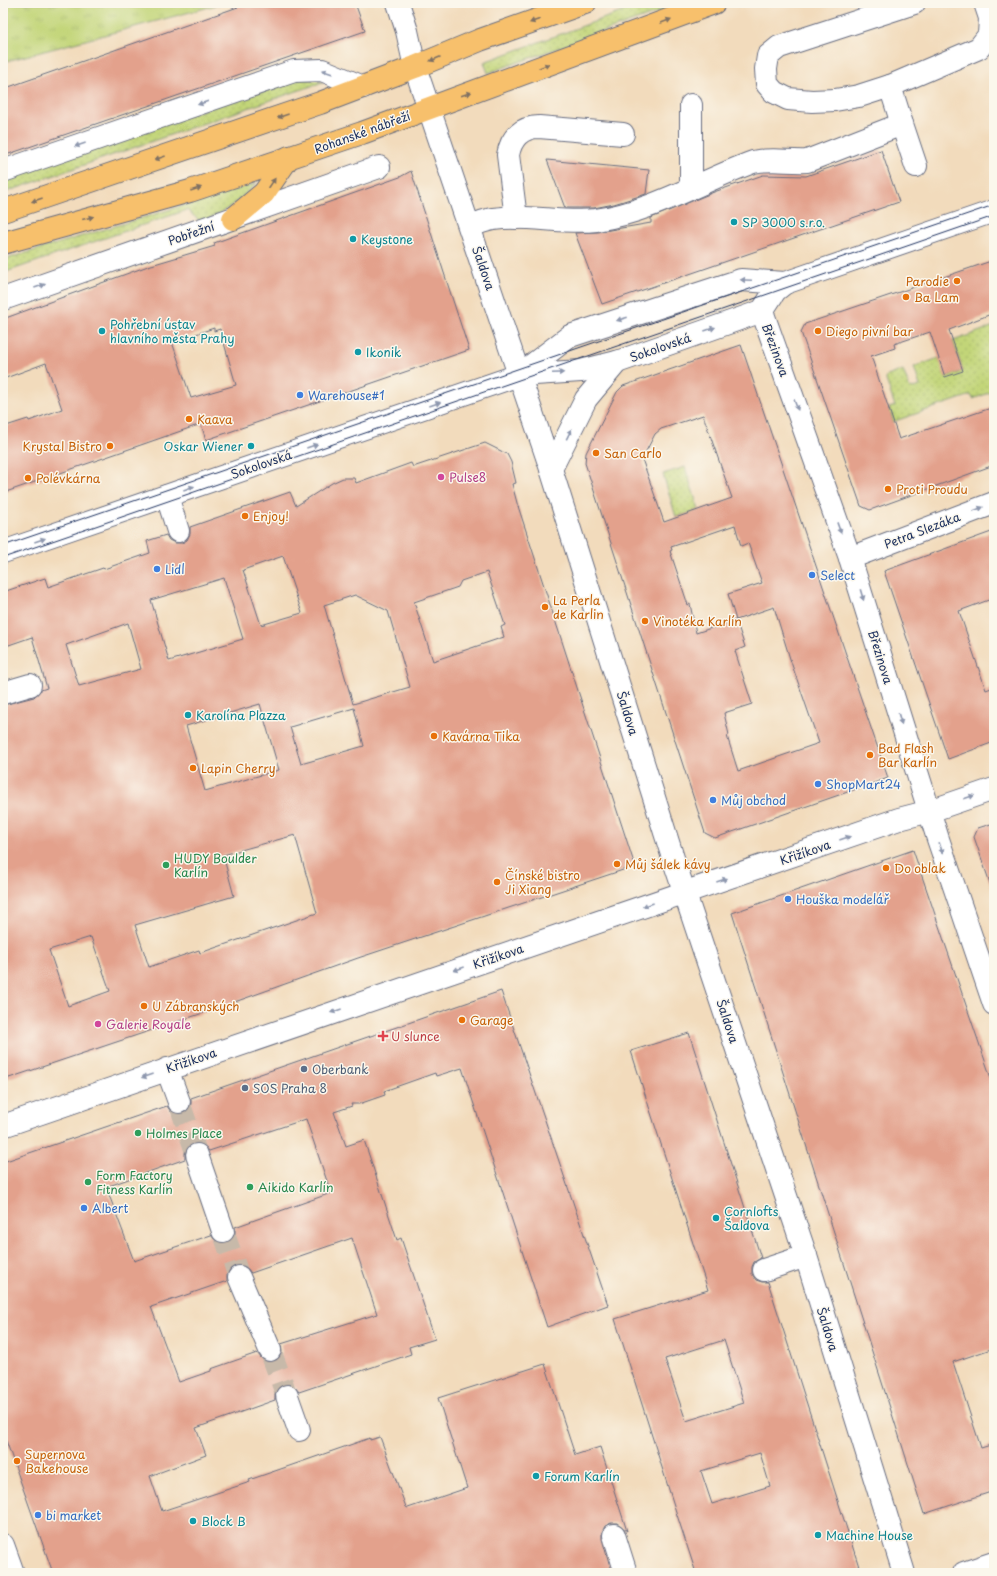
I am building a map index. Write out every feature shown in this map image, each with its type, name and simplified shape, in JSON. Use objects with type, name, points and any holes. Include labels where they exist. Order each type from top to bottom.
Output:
[{"type":"main road","points":[[3,212],[363,87],[480,40],[585,3]]},
{"type":"main road","name":"Rohanské nábřeží","points":[[3,243],[190,191],[371,130],[714,3]]},
{"type":"main road","points":[[234,219],[264,193],[289,157]]},
{"type":"street","name":"Šaldova","points":[[398,3],[408,32],[415,67],[551,469],[685,892],[806,1256],[904,1573]]},
{"type":"street","points":[[914,3],[779,47],[768,56],[766,69],[767,84],[774,92],[788,99],[835,100],[859,96],[890,86],[980,48],[989,34],[990,18],[985,3]]},
{"type":"street","points":[[3,171],[294,71],[322,70],[363,87]]},
{"type":"street","points":[[890,86],[916,166]]},
{"type":"street","points":[[691,105],[692,187]]},
{"type":"street","points":[[470,226],[492,219],[516,218],[580,221],[598,219],[647,207],[753,162],[764,159],[792,162],[807,161],[902,124]]},
{"type":"street","points":[[516,218],[508,155],[512,143],[520,132],[526,129],[539,127],[623,134]]},
{"type":"street","name":"Pobřežní","points":[[3,299],[379,167]]},
{"type":"street","name":"Sokolovská","points":[[3,552],[519,375],[581,371],[616,362],[762,311],[775,291],[785,283],[994,210]]},
{"type":"street","name":"Sokolovská","points":[[519,375],[570,336],[741,280],[785,283]]},
{"type":"street","name":"Březinova","points":[[762,311],[850,558],[930,811],[994,1004]]},
{"type":"street","points":[[551,469],[586,399],[616,362]]},
{"type":"street","points":[[167,496],[178,531]]},
{"type":"street","name":"Petra Slezáka","points":[[850,558],[994,503]]},
{"type":"street","points":[[3,693],[30,685]]},
{"type":"street","name":"Křižíkova","points":[[3,1126],[899,819],[930,811],[994,789]]},
{"type":"street","points":[[167,1069],[179,1102]]},
{"type":"street","points":[[197,1155],[223,1231]]},
{"type":"street","points":[[764,1270],[806,1256]]},
{"type":"street","points":[[239,1277],[270,1350]]},
{"type":"street","points":[[287,1396],[299,1430]]},
{"type":"street","points":[[614,1535],[626,1573]]},
{"type":"street","points":[[3,1545],[13,1573]]},
{"type":"street","points":[[964,1573],[994,1563]]},
{"type":"green space","points":[[3,3],[224,3],[3,62]]},
{"type":"green space","points":[[646,3],[684,3],[488,73],[484,62]]},
{"type":"green space","points":[[298,77],[323,82],[3,193],[3,179]]},
{"type":"green space","points":[[257,183],[232,206],[201,222],[187,210],[3,273],[3,260]]},
{"type":"green space","points":[[994,326],[994,391],[973,399],[971,395],[892,422],[893,420],[889,408],[895,406],[885,377],[903,370],[910,389],[920,386],[914,367],[939,358],[946,377],[963,371],[953,341]]},
{"type":"green space","points":[[685,467],[699,510],[676,517],[663,474]]},
{"type":"building","points":[[237,3],[355,3],[365,31],[3,156],[3,89],[238,7]]},
{"type":"building","name":"SP 3000 s.r.o.","points":[[881,150],[899,202],[602,304],[575,233],[598,232],[651,223],[651,218],[714,192],[763,175],[806,176]]},
{"type":"building","points":[[547,160],[649,170],[646,194],[614,204],[594,208],[565,208]]},
{"type":"building","points":[[411,171],[469,350],[206,440],[201,424],[3,493],[3,427],[28,419],[29,421],[62,409],[46,363],[3,379],[3,319],[148,266],[215,246],[214,243],[400,177]],"holes":[[[214,328],[214,331],[220,329],[236,385],[191,398],[172,342]]]},
{"type":"building","points":[[994,260],[994,313],[949,330],[963,371],[945,377],[930,332],[894,344],[895,348],[871,356],[899,439],[994,407],[994,465],[870,510],[861,506],[801,332],[805,324]]},
{"type":"building","points":[[741,345],[888,778],[715,838],[705,833],[585,463],[586,453],[617,392],[623,386]],"holes":[[[703,415],[732,498],[664,522],[642,459],[655,434],[661,429]],[[735,525],[741,546],[748,543],[762,583],[728,594],[736,620],[696,633],[690,604],[688,605],[670,551],[672,550],[671,547]],[[774,607],[819,743],[738,771],[727,736],[729,735],[724,713],[752,704],[735,651],[745,647],[736,620]]]},
{"type":"building","points":[[485,443],[507,454],[511,462],[516,483],[512,484],[517,503],[635,866],[358,958],[215,1009],[3,1080],[3,705],[34,697],[41,690],[47,688],[32,637],[3,647],[3,592],[45,578],[48,587],[150,553],[147,541],[166,535],[169,540],[175,543],[182,543],[187,540],[190,534],[190,527],[290,492],[296,506],[332,483],[343,478],[354,478],[356,483],[411,463],[413,467]],"holes":[[[283,556],[302,613],[261,625],[243,570]],[[487,572],[505,625],[501,627],[504,637],[433,661],[414,602],[458,587],[461,581]],[[224,578],[243,639],[169,661],[151,600]],[[355,595],[388,611],[410,687],[353,704],[324,605]],[[128,623],[141,669],[79,686],[66,645]],[[260,704],[279,770],[205,791],[186,726]],[[354,708],[364,746],[301,764],[290,727]],[[295,835],[317,913],[200,953],[199,950],[149,967],[135,925],[234,896],[223,855]],[[91,937],[110,991],[68,1006],[49,950]]]},
{"type":"building","points":[[994,531],[994,598],[959,611],[986,690],[994,687],[994,742],[948,759],[884,571]]},
{"type":"building","points":[[994,823],[994,885],[991,886],[974,837],[978,828]]},
{"type":"building","points":[[913,850],[994,1087],[994,1348],[953,1362],[981,1448],[994,1444],[994,1491],[924,1514],[732,913]]},
{"type":"building","points":[[501,991],[608,1305],[547,1327],[462,1068],[436,1076],[435,1073],[384,1091],[385,1095],[359,1104],[351,1104],[352,1106],[334,1112],[346,1146],[364,1140],[397,1240],[401,1238],[435,1339],[409,1347],[411,1354],[299,1392],[290,1384],[282,1384],[277,1388],[275,1400],[196,1428],[206,1455],[150,1476],[162,1511],[250,1482],[249,1480],[370,1438],[370,1440],[380,1437],[406,1507],[408,1508],[467,1488],[438,1398],[545,1364],[575,1455],[600,1447],[627,1531],[617,1523],[611,1523],[605,1526],[602,1532],[602,1539],[612,1573],[53,1573],[3,1432],[3,1162],[167,1106],[171,1112],[183,1114],[189,1110],[191,1098]],"holes":[[[306,1119],[331,1193],[235,1227],[235,1234],[227,1243],[220,1243],[211,1235],[134,1261],[106,1187],[185,1159],[185,1152],[193,1143],[200,1143],[209,1151]],[[352,1238],[377,1314],[281,1344],[282,1352],[280,1358],[275,1362],[263,1360],[257,1353],[179,1382],[151,1307],[227,1281],[229,1270],[234,1265],[246,1267],[251,1273]]]},
{"type":"building","points":[[689,1033],[761,1258],[754,1262],[752,1274],[756,1280],[768,1282],[861,1573],[696,1573],[615,1319],[708,1290],[631,1051]],"holes":[[[724,1340],[744,1403],[686,1421],[665,1359]],[[760,1453],[770,1486],[712,1504],[701,1471]]]},
{"type":"tunnel","points":[[179,1102],[197,1155]]},
{"type":"tunnel","points":[[223,1231],[239,1277]]},
{"type":"tunnel","points":[[270,1350],[287,1396]]},
{"type":"tram line","points":[[3,546],[994,205]]},
{"type":"tram line","points":[[3,558],[994,216]]},
{"type":"place","name":"SP 3000 s.r.o.","points":[[734,222]]},
{"type":"place","name":"Keystone","points":[[353,239]]},
{"type":"place","name":"Parodie","points":[[957,281]]},
{"type":"place","name":"Ba Lam","points":[[906,297]]},
{"type":"place","name":"Pohřební ústav hlavního města Prahy","points":[[102,331]]},
{"type":"place","name":"Diego pivní bar","points":[[818,331]]},
{"type":"place","name":"Ikonik","points":[[358,352]]},
{"type":"place","name":"Warehouse#1","points":[[300,395]]},
{"type":"place","name":"Kaava","points":[[189,419]]},
{"type":"place","name":"Krystal Bistro","points":[[110,446]]},
{"type":"place","name":"Oskar Wiener","points":[[251,446]]},
{"type":"place","name":"San Carlo","points":[[596,453]]},
{"type":"place","name":"Pulse8","points":[[441,477]]},
{"type":"place","name":"Polévkárna","points":[[28,478]]},
{"type":"place","name":"Proti Proudu","points":[[888,489]]},
{"type":"place","name":"Enjoy!","points":[[245,516]]},
{"type":"place","name":"Lidl","points":[[157,569]]},
{"type":"place","name":"Select","points":[[812,575]]},
{"type":"place","name":"La Perla de Karlin","points":[[545,607]]},
{"type":"place","name":"Vinotéka Karlín","points":[[645,621]]},
{"type":"place","name":"Karolína Plazza","points":[[188,715]]},
{"type":"place","name":"Kavárna Tika","points":[[434,736]]},
{"type":"place","name":"Bad Flash Bar Karlín","points":[[870,755]]},
{"type":"place","name":"Lapin Cherry","points":[[193,768]]},
{"type":"place","name":"ShopMart24","points":[[818,784]]},
{"type":"place","name":"Můj obchod","points":[[713,800]]},
{"type":"place","name":"Můj šálek kávy","points":[[617,864]]},
{"type":"place","name":"HUDY Boulder Karlín","points":[[166,865]]},
{"type":"place","name":"Do oblak","points":[[886,868]]},
{"type":"place","name":"Čínské bistro Ji Xiang","points":[[497,882]]},
{"type":"place","name":"Houška modelář","points":[[788,899]]},
{"type":"place","name":"U Zábranských","points":[[144,1006]]},
{"type":"place","name":"Garage","points":[[462,1020]]},
{"type":"place","name":"Galerie Royale","points":[[98,1024]]},
{"type":"place","name":"U slunce","points":[[383,1036]]},
{"type":"place","name":"Oberbank","points":[[304,1069]]},
{"type":"place","name":"SOS Praha 8","points":[[245,1088]]},
{"type":"place","name":"Holmes Place","points":[[138,1133]]},
{"type":"place","name":"Form Factory Fitness Karlín","points":[[88,1182]]},
{"type":"place","name":"Aikido Karlín","points":[[250,1187]]},
{"type":"place","name":"Albert","points":[[84,1208]]},
{"type":"place","name":"Cornlofts Šaldova","points":[[716,1218]]},
{"type":"place","name":"Supernova Bakehouse","points":[[17,1461]]},
{"type":"place","name":"Forum Karlín","points":[[536,1476]]},
{"type":"place","name":"bi market","points":[[38,1515]]},
{"type":"place","name":"Block B","points":[[193,1521]]},
{"type":"place","name":"Machine House","points":[[818,1535]]}]
